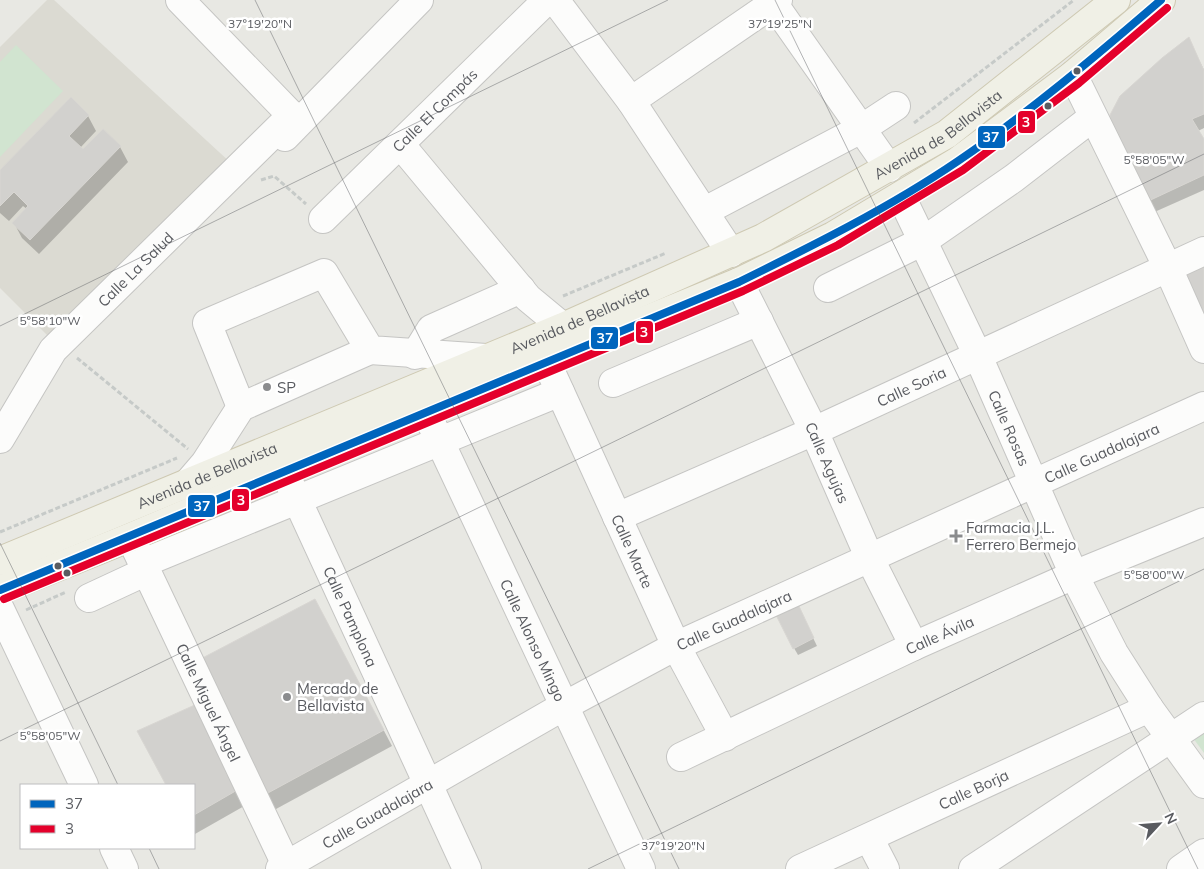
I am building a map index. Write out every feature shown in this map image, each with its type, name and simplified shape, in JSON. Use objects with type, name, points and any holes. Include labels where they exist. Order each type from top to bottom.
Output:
[{"type":"main road","name":"Avenida de Bellavista","points":[[0,561],[562,327],[763,238],[947,134],[1116,0]]},
{"type":"main road","name":"Avenida de Bellavista","points":[[0,590],[739,282],[834,236],[958,161],[1073,75],[1161,0]]},
{"type":"street","points":[[180,0],[295,119]]},
{"type":"street","name":"Calle La Salud","points":[[0,439],[53,350],[419,0]]},
{"type":"street","name":"Calle El Compás","points":[[323,219],[547,0]]},
{"type":"street","points":[[555,0],[631,100],[731,252]]},
{"type":"street","points":[[631,100],[774,1],[889,168]]},
{"type":"street","points":[[1073,75],[1168,268],[1204,349]]},
{"type":"street","points":[[705,211],[861,129],[904,115]]},
{"type":"street","points":[[828,288],[922,241],[1014,178],[1093,117]]},
{"type":"street","name":"Calle La Salud","points":[[257,174],[295,119]]},
{"type":"street","points":[[400,144],[521,289],[562,327]]},
{"type":"street","name":"Calle Rosas","points":[[902,196],[978,356],[1074,574],[1114,653],[1148,708],[1173,738],[1204,784]]},
{"type":"street","name":"Calle Soria","points":[[617,517],[814,432],[1204,251]]},
{"type":"street","points":[[242,407],[206,323],[324,273],[370,350]]},
{"type":"street","name":"Calle Agujas","points":[[739,282],[814,432],[870,559],[914,646]]},
{"type":"street","points":[[415,354],[431,329],[521,289]]},
{"type":"street","points":[[613,383],[759,321]]},
{"type":"street","points":[[187,484],[205,463],[242,407],[370,350],[486,358]]},
{"type":"street","name":"Calle Marte","points":[[546,361],[676,646],[725,737]]},
{"type":"street","points":[[89,598],[145,567],[297,499],[560,392]]},
{"type":"street","name":"Calle Guadalajara","points":[[285,868],[564,706],[676,646],[870,559],[1032,482],[1204,406]]},
{"type":"street","name":"Calle Alonso Mingo","points":[[426,412],[641,869]]},
{"type":"street","name":"Calle Pamplona","points":[[284,472],[466,869]]},
{"type":"street","name":"Calle Ávila","points":[[681,757],[914,646],[1074,574],[1204,522]]},
{"type":"street","name":"Calle Miguel Ángel","points":[[131,537],[285,868]]},
{"type":"street","points":[[2,617],[84,784]]},
{"type":"street","name":"Calle Borja","points":[[800,869],[1148,708]]},
{"type":"street","points":[[973,869],[1204,716]]},
{"type":"street","points":[[869,838],[885,869]]},
{"type":"street","points":[[114,849],[124,869]]},
{"type":"street","points":[[1181,869],[1204,853]]},
{"type":"path","points":[[904,115],[1074,0]]},
{"type":"path","points":[[257,174],[274,176],[323,219]]},
{"type":"path","points":[[561,297],[669,252]]},
{"type":"path","points":[[69,352],[205,463]]},
{"type":"shaded area","points":[[47,0],[54,0],[232,164],[51,339],[0,288],[0,47]]},
{"type":"green space","points":[[16,45],[63,91],[0,157],[0,62]]},
{"type":"green space","points":[[1204,730],[1204,753],[1193,738]]},
{"type":"building","points":[[1189,37],[1204,71],[1204,114],[1192,119],[1204,139],[1204,175],[1142,204],[1111,133],[1110,115],[1120,96],[1162,58]]},
{"type":"building","points":[[71,97],[89,115],[69,136],[83,149],[103,129],[121,146],[30,240],[12,223],[28,206],[14,192],[0,206],[0,170]]},
{"type":"building","points":[[1204,266],[1204,329],[1182,277]]},
{"type":"building","name":"Mercado de Bellavista","points":[[315,599],[384,730],[255,800],[191,664]]},
{"type":"building","points":[[797,602],[814,638],[793,649],[775,613]]},
{"type":"building","points":[[197,704],[227,775],[239,789],[195,814],[195,784],[165,784],[137,731]]},
{"type":"transit line","name":"37","points":[[0,590],[739,282],[795,254],[905,195],[958,161],[1037,103],[1161,0]]},
{"type":"transit line","name":"3","points":[[4,599],[743,291],[838,245],[963,170],[1079,83],[1167,8]]},
{"type":"place","name":"SP","points":[[267,387]]},
{"type":"place","name":"Farmacia J.L. Ferrero Bermejo","points":[[956,536]]},
{"type":"place","name":"Mercado de Bellavista","points":[[287,697]]}]
